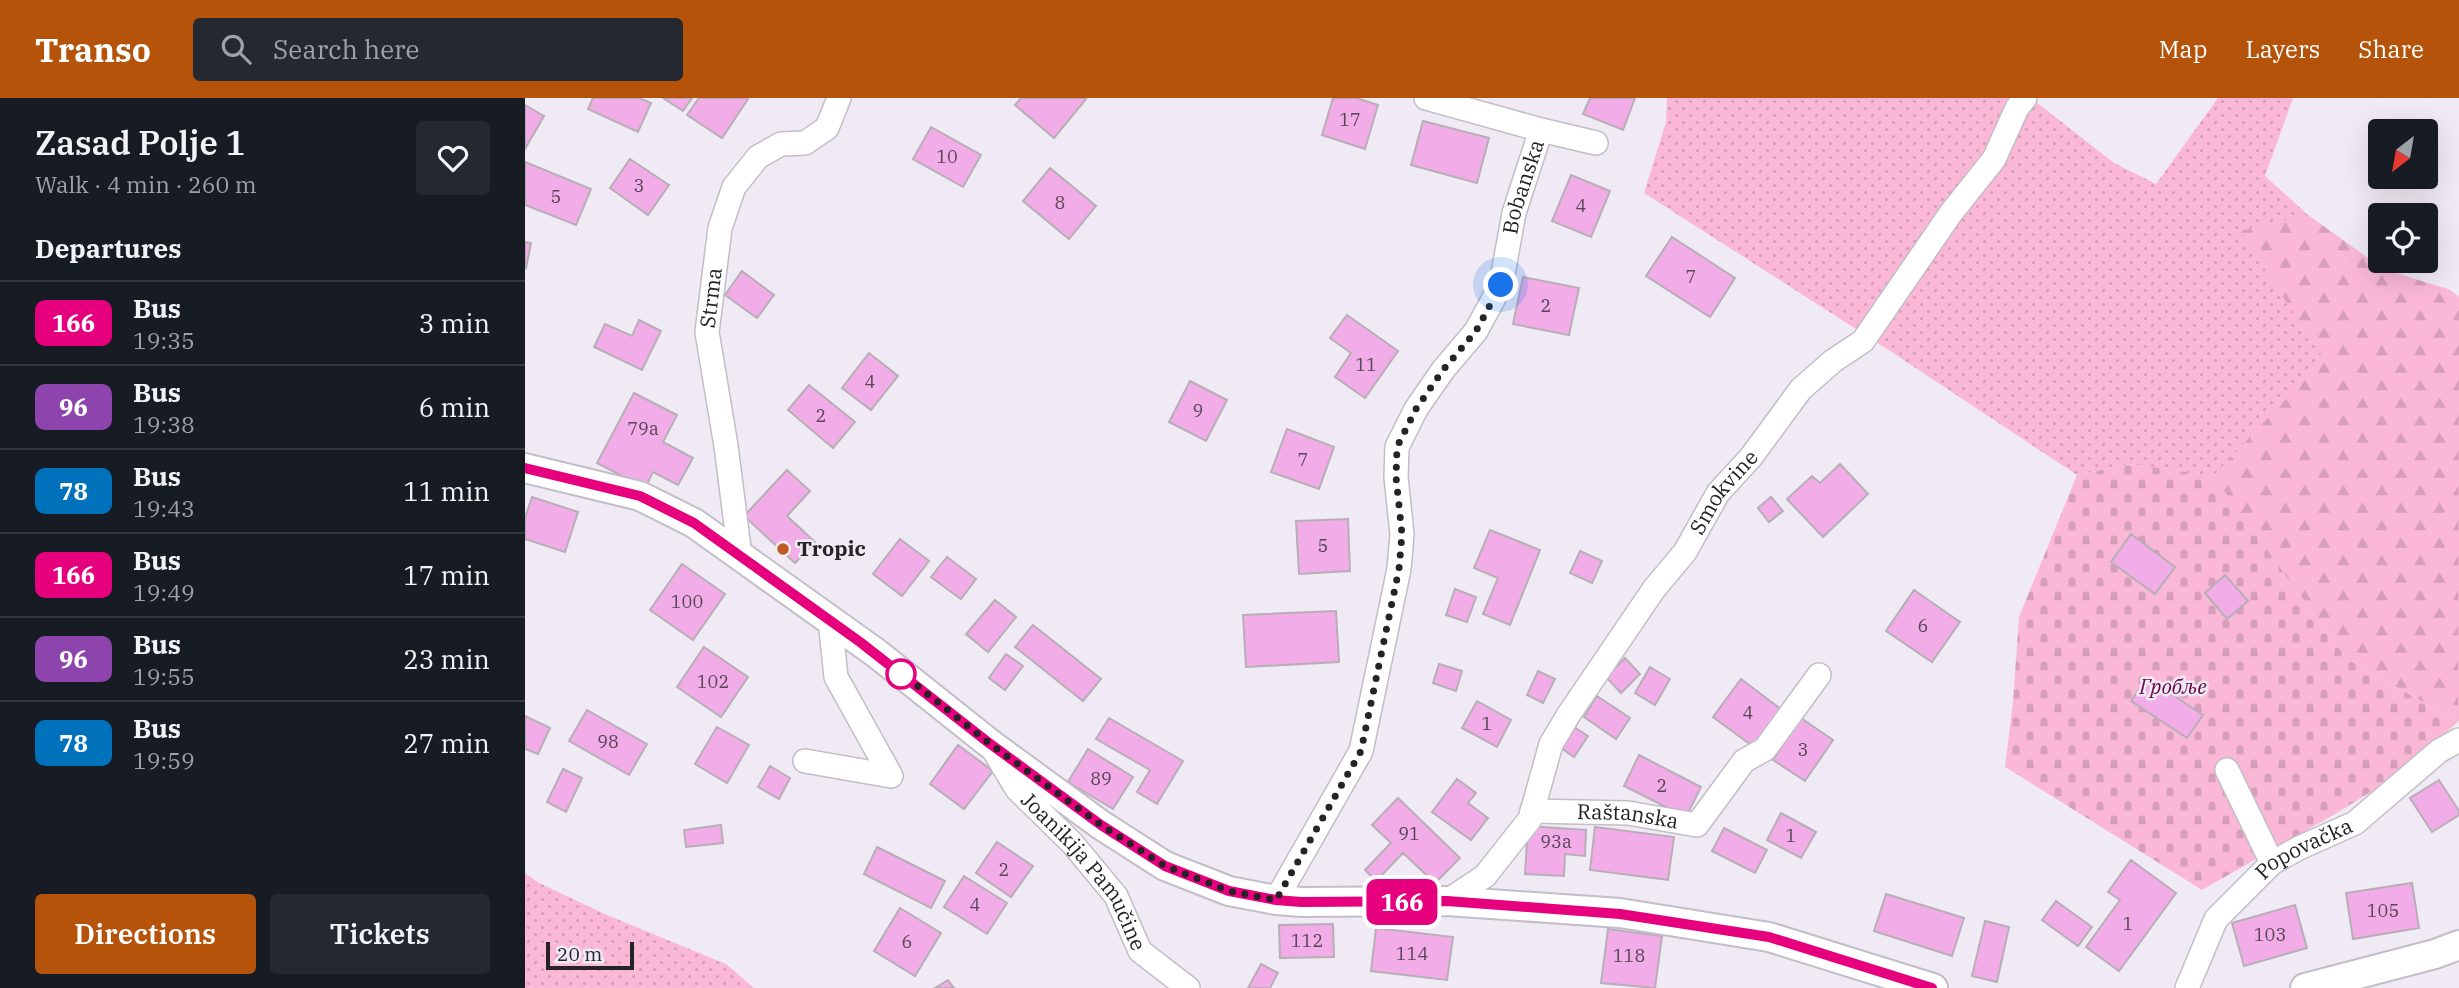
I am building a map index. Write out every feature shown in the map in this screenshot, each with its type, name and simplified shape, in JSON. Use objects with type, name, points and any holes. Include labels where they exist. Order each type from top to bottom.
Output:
[{"type":"street","name":"Strma","points":[[740,556],[726,446],[707,332],[719,228],[734,187],[758,157],[781,144],[805,143],[827,128],[839,98]]},
{"type":"street","name":"Bobanska","points":[[1426,98],[1596,143]]},
{"type":"street","name":"Smokvine","points":[[1447,901],[1485,876],[1530,819],[1551,744],[1626,629],[1654,589],[1685,552],[1718,493],[1751,457],[1801,389],[1833,361],[1863,341],[1951,213],[1994,159],[2017,108],[2025,98]]},
{"type":"street","name":"Bobanska","points":[[1276,900],[1361,751],[1399,569],[1402,534],[1396,477],[1397,447],[1416,409],[1443,370],[1476,331],[1501,285],[1514,213],[1541,130]]},
{"type":"street","points":[[525,468],[640,496],[694,523],[830,620],[989,743],[1101,825],[1165,866],[1229,891],[1276,900],[1362,903],[1447,901],[1620,914],[1769,937],[1933,988]]},
{"type":"street","points":[[805,761],[891,776],[836,677],[830,620]]},
{"type":"street","name":"Raštanska","points":[[1532,811],[1628,813],[1697,825],[1744,761],[1765,749],[1819,675]]},
{"type":"street","name":"Popovačka","points":[[2187,988],[2216,919],[2272,863],[2355,823],[2439,751],[2459,740]]},
{"type":"street","name":"Joanikija Pamučine","points":[[989,743],[1017,789],[1072,843],[1116,896],[1140,951],[1188,988]]},
{"type":"street","points":[[2227,770],[2272,863]]},
{"type":"street","points":[[1140,951],[1163,988]]},
{"type":"street","points":[[2305,988],[2451,953]]},
{"type":"green space","points":[[1667,98],[2031,98],[2114,163],[2156,184],[2218,98],[2293,98],[2265,176],[2308,215],[2368,258],[2368,273],[2396,273],[2450,290],[2459,297],[2459,721],[2347,659],[2213,477],[2130,464],[2077,475],[1644,193],[1666,122]]},
{"type":"green space","points":[[2308,215],[2368,258],[2368,273],[2396,273],[2450,290],[2459,297],[2458,722],[2347,659],[2213,476],[2324,359],[2240,231]]},
{"type":"green space","name":"Гробље","points":[[2130,464],[2213,476],[2347,659],[2458,722],[2387,782],[2202,890],[2005,767],[2019,617],[2077,475]]},
{"type":"green space","points":[[525,873],[539,883],[607,915],[726,964],[754,988],[525,988]]},
{"type":"building","points":[[593,98],[639,98],[651,103],[638,132],[588,109]]},
{"type":"building","points":[[663,98],[692,98],[683,111]]},
{"type":"building","points":[[699,98],[748,99],[722,138],[687,115]]},
{"type":"building","points":[[1021,98],[1086,99],[1054,138],[1015,105]]},
{"type":"building","points":[[1333,98],[1356,98],[1378,105],[1365,149],[1322,135]]},
{"type":"building","points":[[1590,98],[1635,98],[1623,130],[1583,114]]},
{"type":"building","points":[[525,105],[544,116],[525,149]]},
{"type":"building","points":[[1423,121],[1489,138],[1477,183],[1411,165]]},
{"type":"building","points":[[931,127],[981,155],[963,187],[913,159]]},
{"type":"building","points":[[630,159],[669,185],[648,215],[610,188]]},
{"type":"building","points":[[525,162],[591,189],[576,225],[525,205]]},
{"type":"building","points":[[1050,168],[1096,206],[1069,239],[1023,201]]},
{"type":"building","points":[[1571,175],[1610,191],[1591,237],[1552,221]]},
{"type":"building","points":[[1672,237],[1735,278],[1710,317],[1646,276]]},
{"type":"building","points":[[525,242],[531,243],[526,268],[525,267]]},
{"type":"building","points":[[742,271],[774,295],[757,318],[725,295]]},
{"type":"building","points":[[1523,277],[1579,288],[1569,335],[1513,324]]},
{"type":"building","points":[[1347,315],[1398,351],[1365,398],[1335,377],[1351,353],[1330,338]]},
{"type":"building","points":[[639,320],[661,331],[642,370],[594,347],[605,324],[632,336]]},
{"type":"building","points":[[869,353],[898,376],[871,410],[842,388]]},
{"type":"building","points":[[1190,381],[1227,400],[1206,441],[1169,422]]},
{"type":"building","points":[[809,385],[855,422],[833,448],[788,410]]},
{"type":"building","points":[[634,393],[677,415],[663,442],[693,458],[678,485],[653,472],[645,488],[597,463]]},
{"type":"building","points":[[1287,429],[1334,447],[1319,489],[1271,472]]},
{"type":"building","points":[[1840,464],[1868,494],[1823,537],[1787,499],[1812,476],[1820,483]]},
{"type":"building","points":[[787,470],[810,491],[787,516],[815,542],[795,563],[744,516]]},
{"type":"building","points":[[532,497],[578,512],[565,552],[525,539],[525,518]]},
{"type":"building","points":[[1771,497],[1783,511],[1769,522],[1758,508]]},
{"type":"building","points":[[1348,519],[1350,571],[1299,574],[1296,521]]},
{"type":"building","points":[[1490,530],[1540,550],[1510,625],[1483,614],[1498,578],[1474,568]]},
{"type":"building","points":[[2131,534],[2175,567],[2155,594],[2111,562]]},
{"type":"building","points":[[900,539],[929,561],[902,596],[873,574]]},
{"type":"building","points":[[1580,551],[1602,561],[1592,583],[1570,573]]},
{"type":"building","points":[[947,557],[976,579],[961,599],[931,577]]},
{"type":"building","points":[[682,564],[725,594],[693,640],[650,610]]},
{"type":"building","points":[[2225,575],[2248,601],[2227,619],[2205,593]]},
{"type":"building","points":[[1455,589],[1476,597],[1467,622],[1446,615]]},
{"type":"building","points":[[1914,590],[1960,622],[1932,662],[1886,631]]},
{"type":"building","points":[[995,600],[1016,617],[988,652],[966,634]]},
{"type":"building","points":[[1336,611],[1339,662],[1246,667],[1243,615]]},
{"type":"building","points":[[1033,625],[1101,679],[1083,701],[1015,647]]},
{"type":"building","points":[[704,647],[748,677],[721,717],[677,687]]},
{"type":"building","points":[[1006,654],[1023,666],[1005,690],[989,678]]},
{"type":"building","points":[[1625,658],[1640,674],[1621,693],[1606,677]]},
{"type":"building","points":[[1439,664],[1462,671],[1456,691],[1433,683]]},
{"type":"building","points":[[1650,667],[1670,679],[1655,705],[1635,693]]},
{"type":"building","points":[[1538,671],[1555,679],[1543,703],[1527,695]]},
{"type":"building","points":[[2147,678],[2203,715],[2187,738],[2131,701]]},
{"type":"building","points":[[1741,679],[1782,710],[1754,747],[1713,717]]},
{"type":"building","points":[[1597,696],[1630,718],[1616,739],[1584,717]]},
{"type":"building","points":[[1477,701],[1511,720],[1497,747],[1462,728]]},
{"type":"building","points":[[587,710],[647,744],[629,775],[569,741]]},
{"type":"building","points":[[525,716],[550,728],[538,754],[525,749]]},
{"type":"building","points":[[1109,718],[1183,761],[1157,804],[1137,792],[1150,770],[1096,739]]},
{"type":"building","points":[[1801,718],[1833,740],[1805,781],[1773,760]]},
{"type":"building","points":[[717,727],[749,745],[727,783],[695,764]]},
{"type":"building","points":[[1574,727],[1588,736],[1574,757],[1561,748]]},
{"type":"building","points":[[958,745],[993,771],[964,809],[930,784]]},
{"type":"building","points":[[1088,749],[1133,777],[1113,809],[1068,782]]},
{"type":"building","points":[[1639,755],[1701,787],[1686,817],[1624,786]]},
{"type":"building","points":[[770,766],[790,778],[779,799],[758,787]]},
{"type":"building","points":[[563,769],[582,778],[566,812],[547,802]]},
{"type":"building","points":[[1457,779],[1476,793],[1468,803],[1488,818],[1471,840],[1432,812]]},
{"type":"building","points":[[2439,780],[2459,815],[2432,832],[2410,798]]},
{"type":"building","points":[[1398,798],[1460,858],[1435,883],[1403,853],[1376,881],[1365,870],[1391,843],[1372,825]]},
{"type":"building","points":[[1781,813],[1816,832],[1801,858],[1767,840]]},
{"type":"building","points":[[721,825],[723,843],[686,847],[684,830]]},
{"type":"building","points":[[1528,826],[1586,830],[1585,856],[1565,854],[1564,876],[1525,874]]},
{"type":"building","points":[[1595,827],[1674,837],[1668,880],[1590,870]]},
{"type":"building","points":[[1724,828],[1767,850],[1755,873],[1712,851]]},
{"type":"building","points":[[997,842],[1033,866],[1011,897],[976,873]]},
{"type":"building","points":[[877,847],[945,881],[931,908],[864,874]]},
{"type":"building","points":[[2131,860],[2176,893],[2119,971],[2086,947],[2120,900],[2108,892]]},
{"type":"building","points":[[964,876],[1007,903],[987,934],[944,907]]},
{"type":"building","points":[[2412,883],[2419,928],[2353,939],[2346,893]]},
{"type":"building","points":[[1886,894],[1964,918],[1952,956],[1874,931]]},
{"type":"building","points":[[2056,901],[2092,927],[2078,946],[2042,920]]},
{"type":"building","points":[[2295,905],[2307,948],[2244,966],[2232,923]]},
{"type":"building","points":[[900,908],[941,933],[915,976],[874,951]]},
{"type":"building","points":[[1985,921],[2009,927],[1997,982],[1972,976]]},
{"type":"building","points":[[1333,924],[1334,957],[1280,958],[1279,925]]},
{"type":"building","points":[[1376,928],[1453,937],[1447,980],[1371,971]]},
{"type":"building","points":[[1608,929],[1662,936],[1655,988],[1601,983]]},
{"type":"building","points":[[1261,964],[1278,973],[1270,988],[1248,988]]},
{"type":"building","points":[[948,980],[954,988],[935,988]]},
{"type":"bus line","name":"166","points":[[525,468],[640,496],[694,523],[860,642],[989,743],[1101,825],[1165,866],[1229,891],[1301,902],[1447,901],[1620,914],[1695,924],[1769,937],[1932,988]]},
{"type":"place","name":"Tropic","points":[[783,549]]},
{"type":"route","points":[[901,674],[895,668],[989,743],[1101,825],[1165,866],[1229,891],[1276,900],[1361,751],[1399,569],[1402,534],[1396,477],[1397,447],[1416,409],[1443,370],[1476,331],[1501,285]]}]
